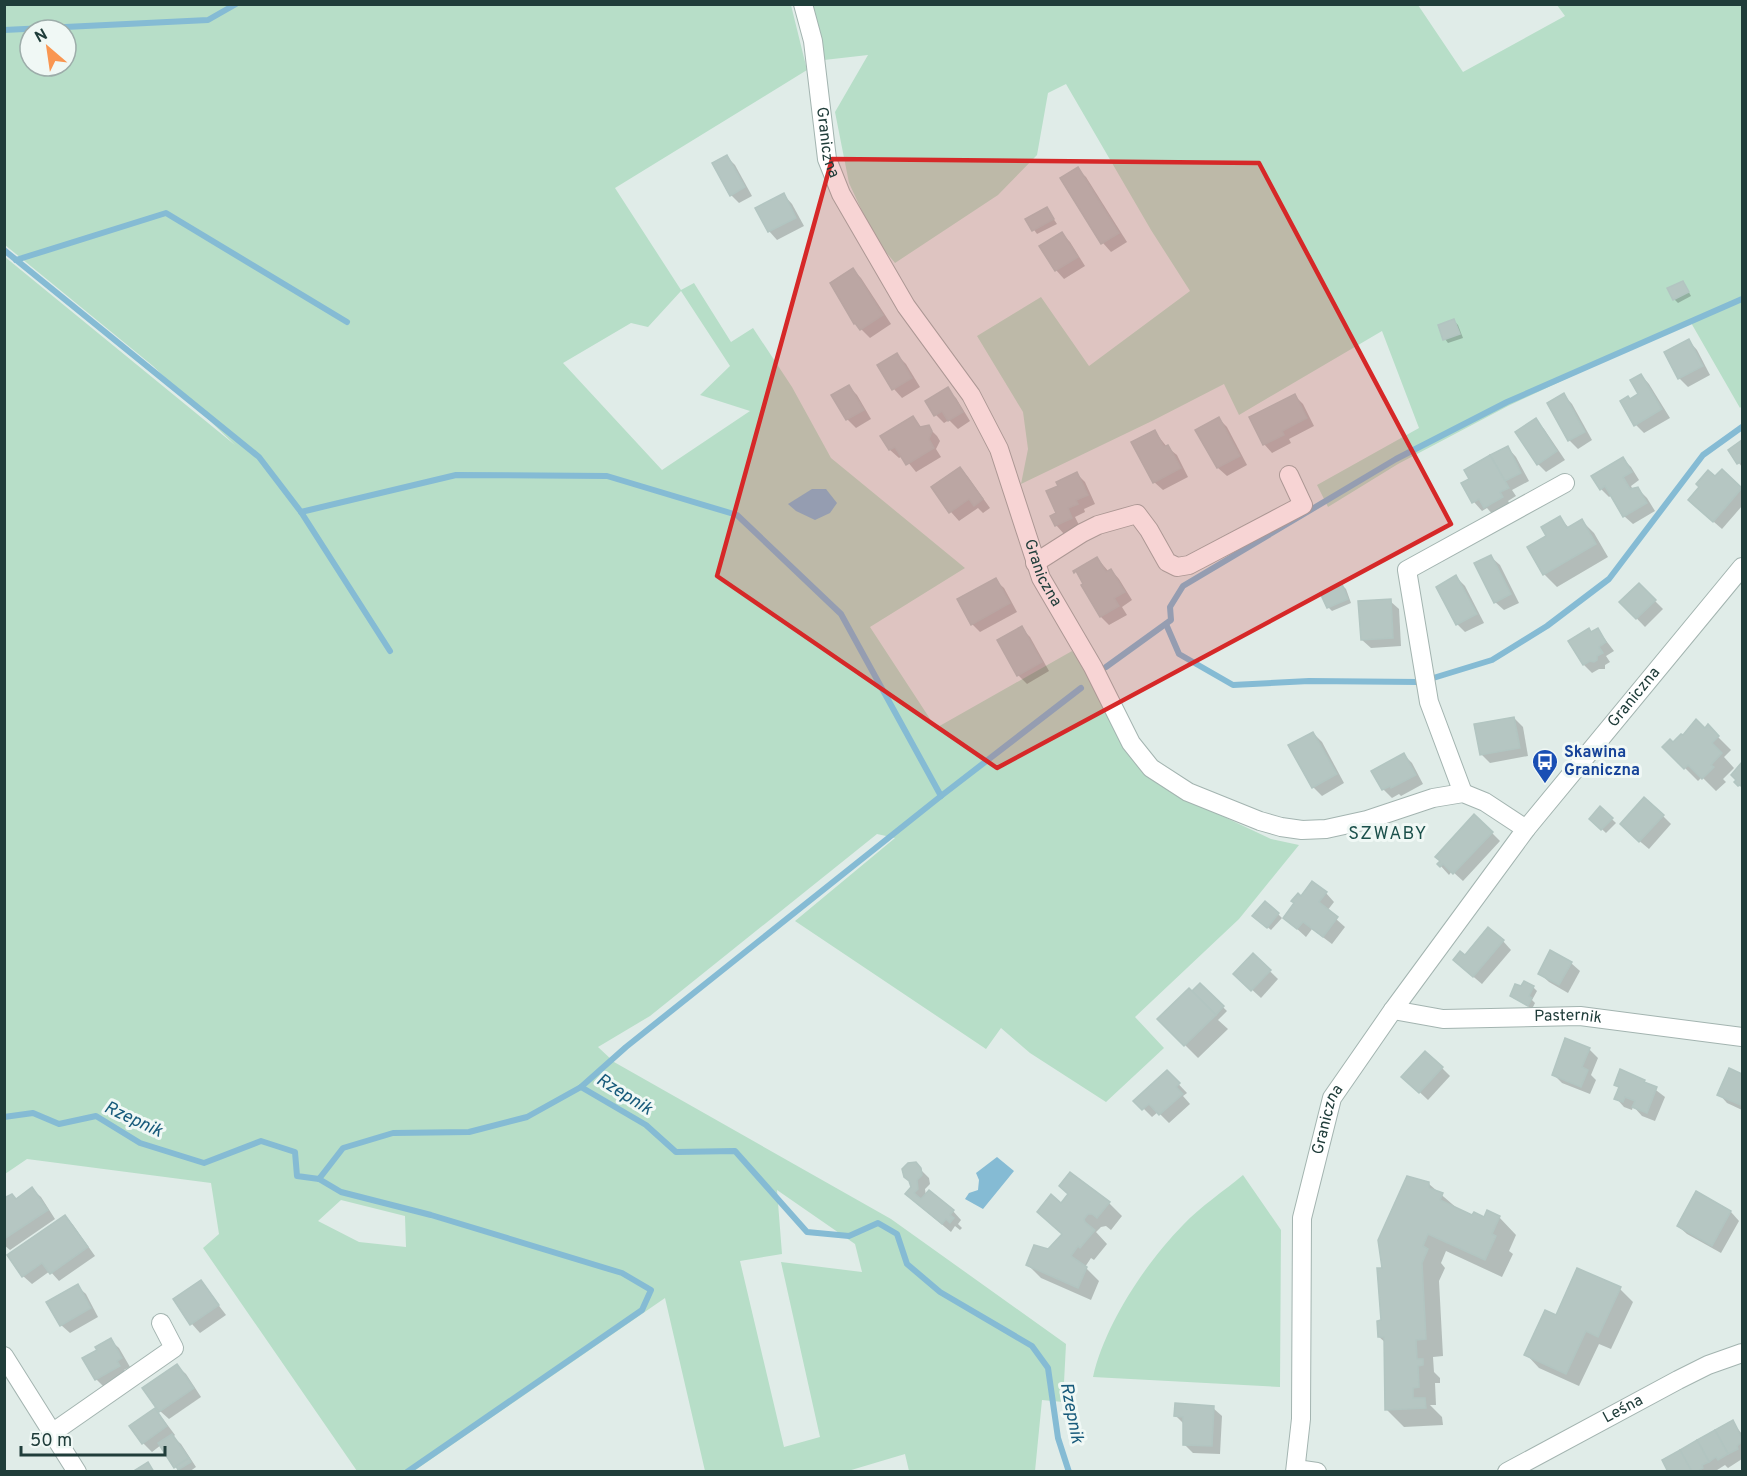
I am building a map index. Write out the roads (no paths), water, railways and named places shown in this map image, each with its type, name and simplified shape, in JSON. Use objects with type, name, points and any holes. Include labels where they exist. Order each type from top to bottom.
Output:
[{"type":"street","name":"Graniczna","points":[[803,4],[813,41],[827,159],[841,194],[906,306],[971,395],[999,449],[1041,578],[1093,667],[1131,743],[1151,768],[1188,792],[1260,821],[1302,830],[1326,829],[1367,820],[1433,798],[1463,794]]},
{"type":"street","points":[[1035,563],[1098,525],[1137,514],[1167,562],[1177,567],[1189,565],[1303,505],[1289,475]]},
{"type":"street","points":[[1526,829],[1485,802],[1463,794],[1429,702],[1407,570],[1565,483]]},
{"type":"street","name":"Graniczna","points":[[1296,1470],[1301,1419],[1302,1218],[1332,1098],[1393,1010],[1526,829],[1743,567]]},
{"type":"street","name":"Pasternik","points":[[1393,1010],[1443,1018],[1580,1016],[1743,1037]]},
{"type":"street","points":[[52,1433],[174,1348],[161,1323]]},
{"type":"street","name":"Leśna","points":[[1507,1472],[1678,1380],[1708,1365],[1743,1353]]},
{"type":"street","points":[[4,1356],[77,1472]]},
{"type":"street","points":[[1296,1470],[1317,1472]]},
{"type":"water","points":[[812,489],[826,489],[837,503],[830,513],[815,520],[796,511],[788,504]]},
{"type":"water","points":[[997,1157],[1014,1171],[983,1209],[965,1199],[969,1193],[978,1190],[979,1180],[976,1173]]},
{"type":"waterway","points":[[4,30],[208,20],[236,4]]},
{"type":"waterway","points":[[16,260],[166,213],[347,322]]},
{"type":"waterway","points":[[4,250],[259,457],[301,512],[390,651]]},
{"type":"waterway","points":[[1106,667],[1171,620],[1170,607],[1183,586],[1396,459],[1507,402],[1742,299]]},
{"type":"waterway","points":[[1430,679],[1492,660],[1547,626],[1609,579],[1703,455],[1742,427]]},
{"type":"waterway","points":[[301,512],[456,475],[607,476],[737,515],[841,614],[941,796]]},
{"type":"waterway","points":[[1166,624],[1179,654],[1233,685],[1309,681],[1419,682]]},
{"type":"waterway","points":[[581,1087],[626,1047],[941,796],[1081,688]]},
{"type":"waterway","name":"Rzepnik","points":[[4,1117],[33,1113],[59,1124],[96,1116],[140,1143],[204,1163],[261,1141],[295,1152],[297,1176],[319,1179],[343,1148],[393,1133],[469,1132],[527,1117],[581,1087],[646,1125],[676,1152],[735,1151],[807,1232],[849,1236],[878,1223],[897,1234],[907,1264],[940,1292],[1032,1346],[1048,1368],[1058,1438],[1069,1472]]},
{"type":"waterway","points":[[319,1179],[341,1192],[431,1215],[622,1273],[651,1290],[642,1310],[407,1472]]},
{"type":"place","name":"Skawina Graniczna","points":[[1545,785]]},
{"type":"district","name":"SZWABY","points":[[1388,834]]}]
